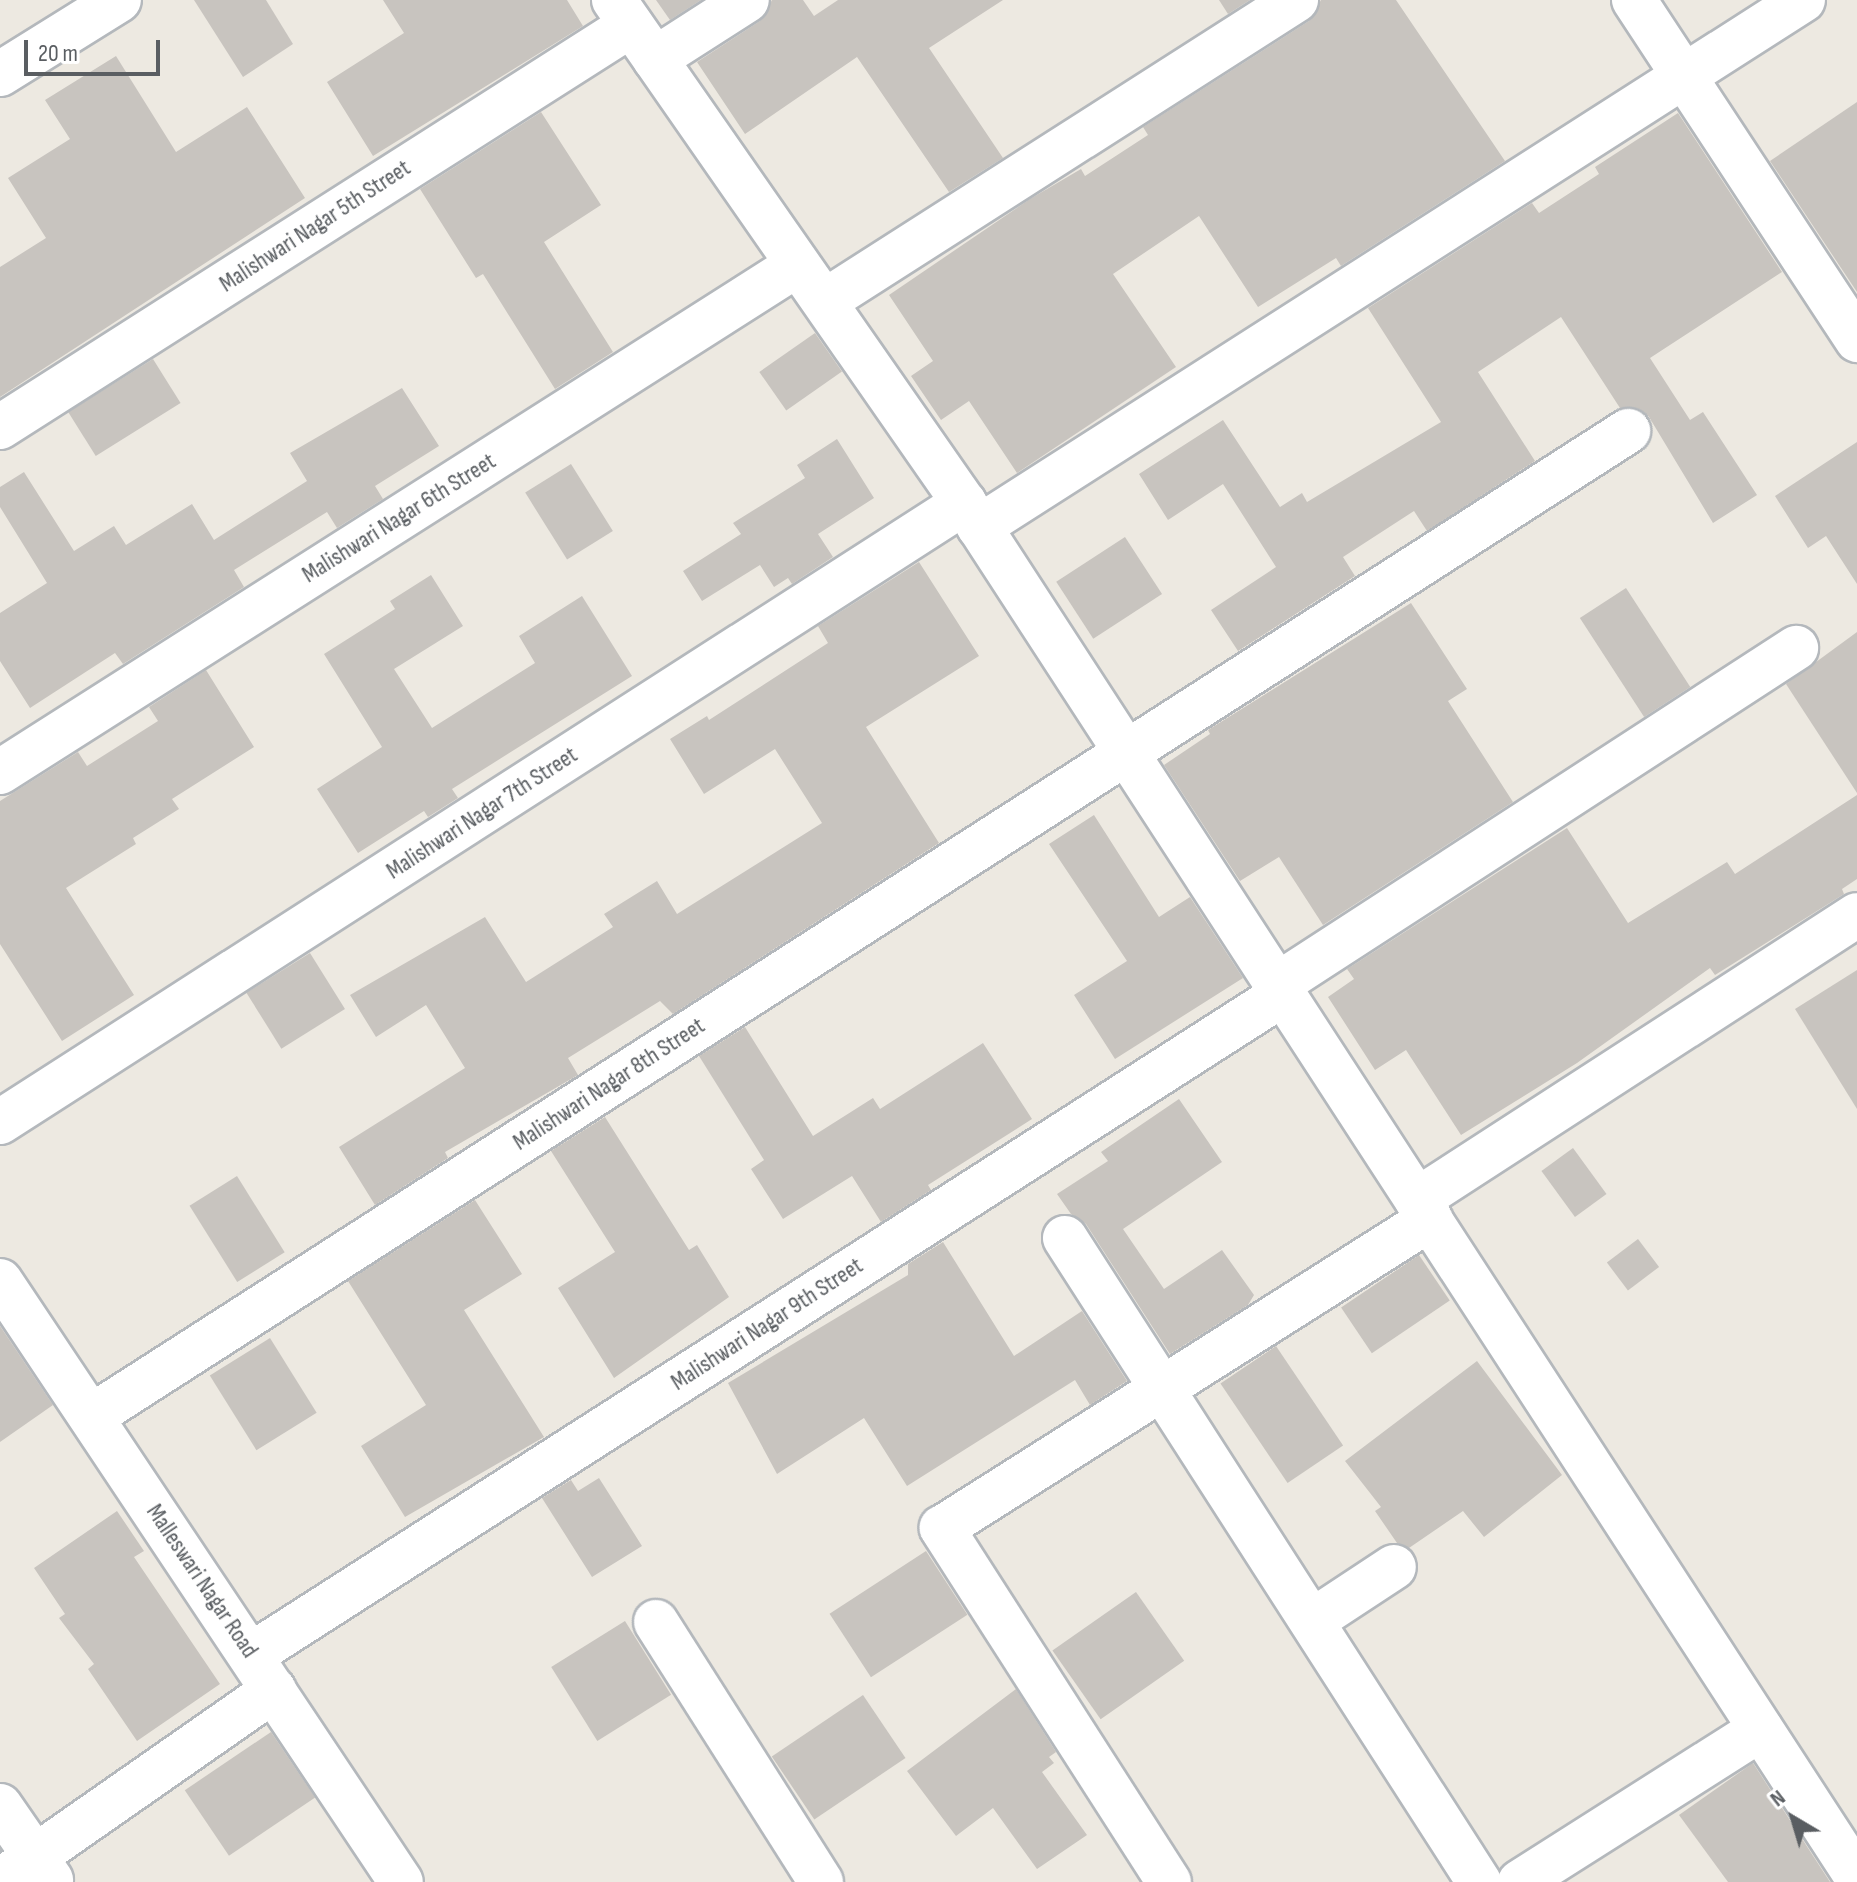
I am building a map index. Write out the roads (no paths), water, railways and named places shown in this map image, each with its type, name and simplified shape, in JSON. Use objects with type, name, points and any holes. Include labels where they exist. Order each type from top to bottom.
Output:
[{"type":"street","points":[[0,74],[119,0]]},
{"type":"street","name":"Malishwari Nagar 5th Street","points":[[0,427],[633,28],[747,0]]},
{"type":"street","points":[[825,301],[1296,0]]},
{"type":"street","points":[[1634,0],[1857,340]]},
{"type":"street","name":"Malishwari Nagar 7th Street","points":[[0,1122],[1803,0]]},
{"type":"street","points":[[633,28],[972,515],[1857,1877]]},
{"type":"street","name":"Malishwari Nagar 6th Street","points":[[0,772],[797,265]]},
{"type":"street","name":"Malishwari Nagar 8th Street","points":[[92,1416],[1628,431]]},
{"type":"street","name":"Malishwari Nagar 9th Street","points":[[29,1873],[262,1672],[1796,648]]},
{"type":"street","points":[[1169,1882],[942,1528],[1162,1389],[1857,915]]},
{"type":"street","points":[[1065,1238],[1479,1882]]},
{"type":"street","name":"Malleswari Nagar Road","points":[[0,1281],[401,1882]]},
{"type":"street","points":[[1312,1621],[1394,1567]]},
{"type":"street","points":[[656,1622],[821,1882]]},
{"type":"street","points":[[1520,1882],[1761,1729]]},
{"type":"street","points":[[0,1806],[29,1873]]}]
